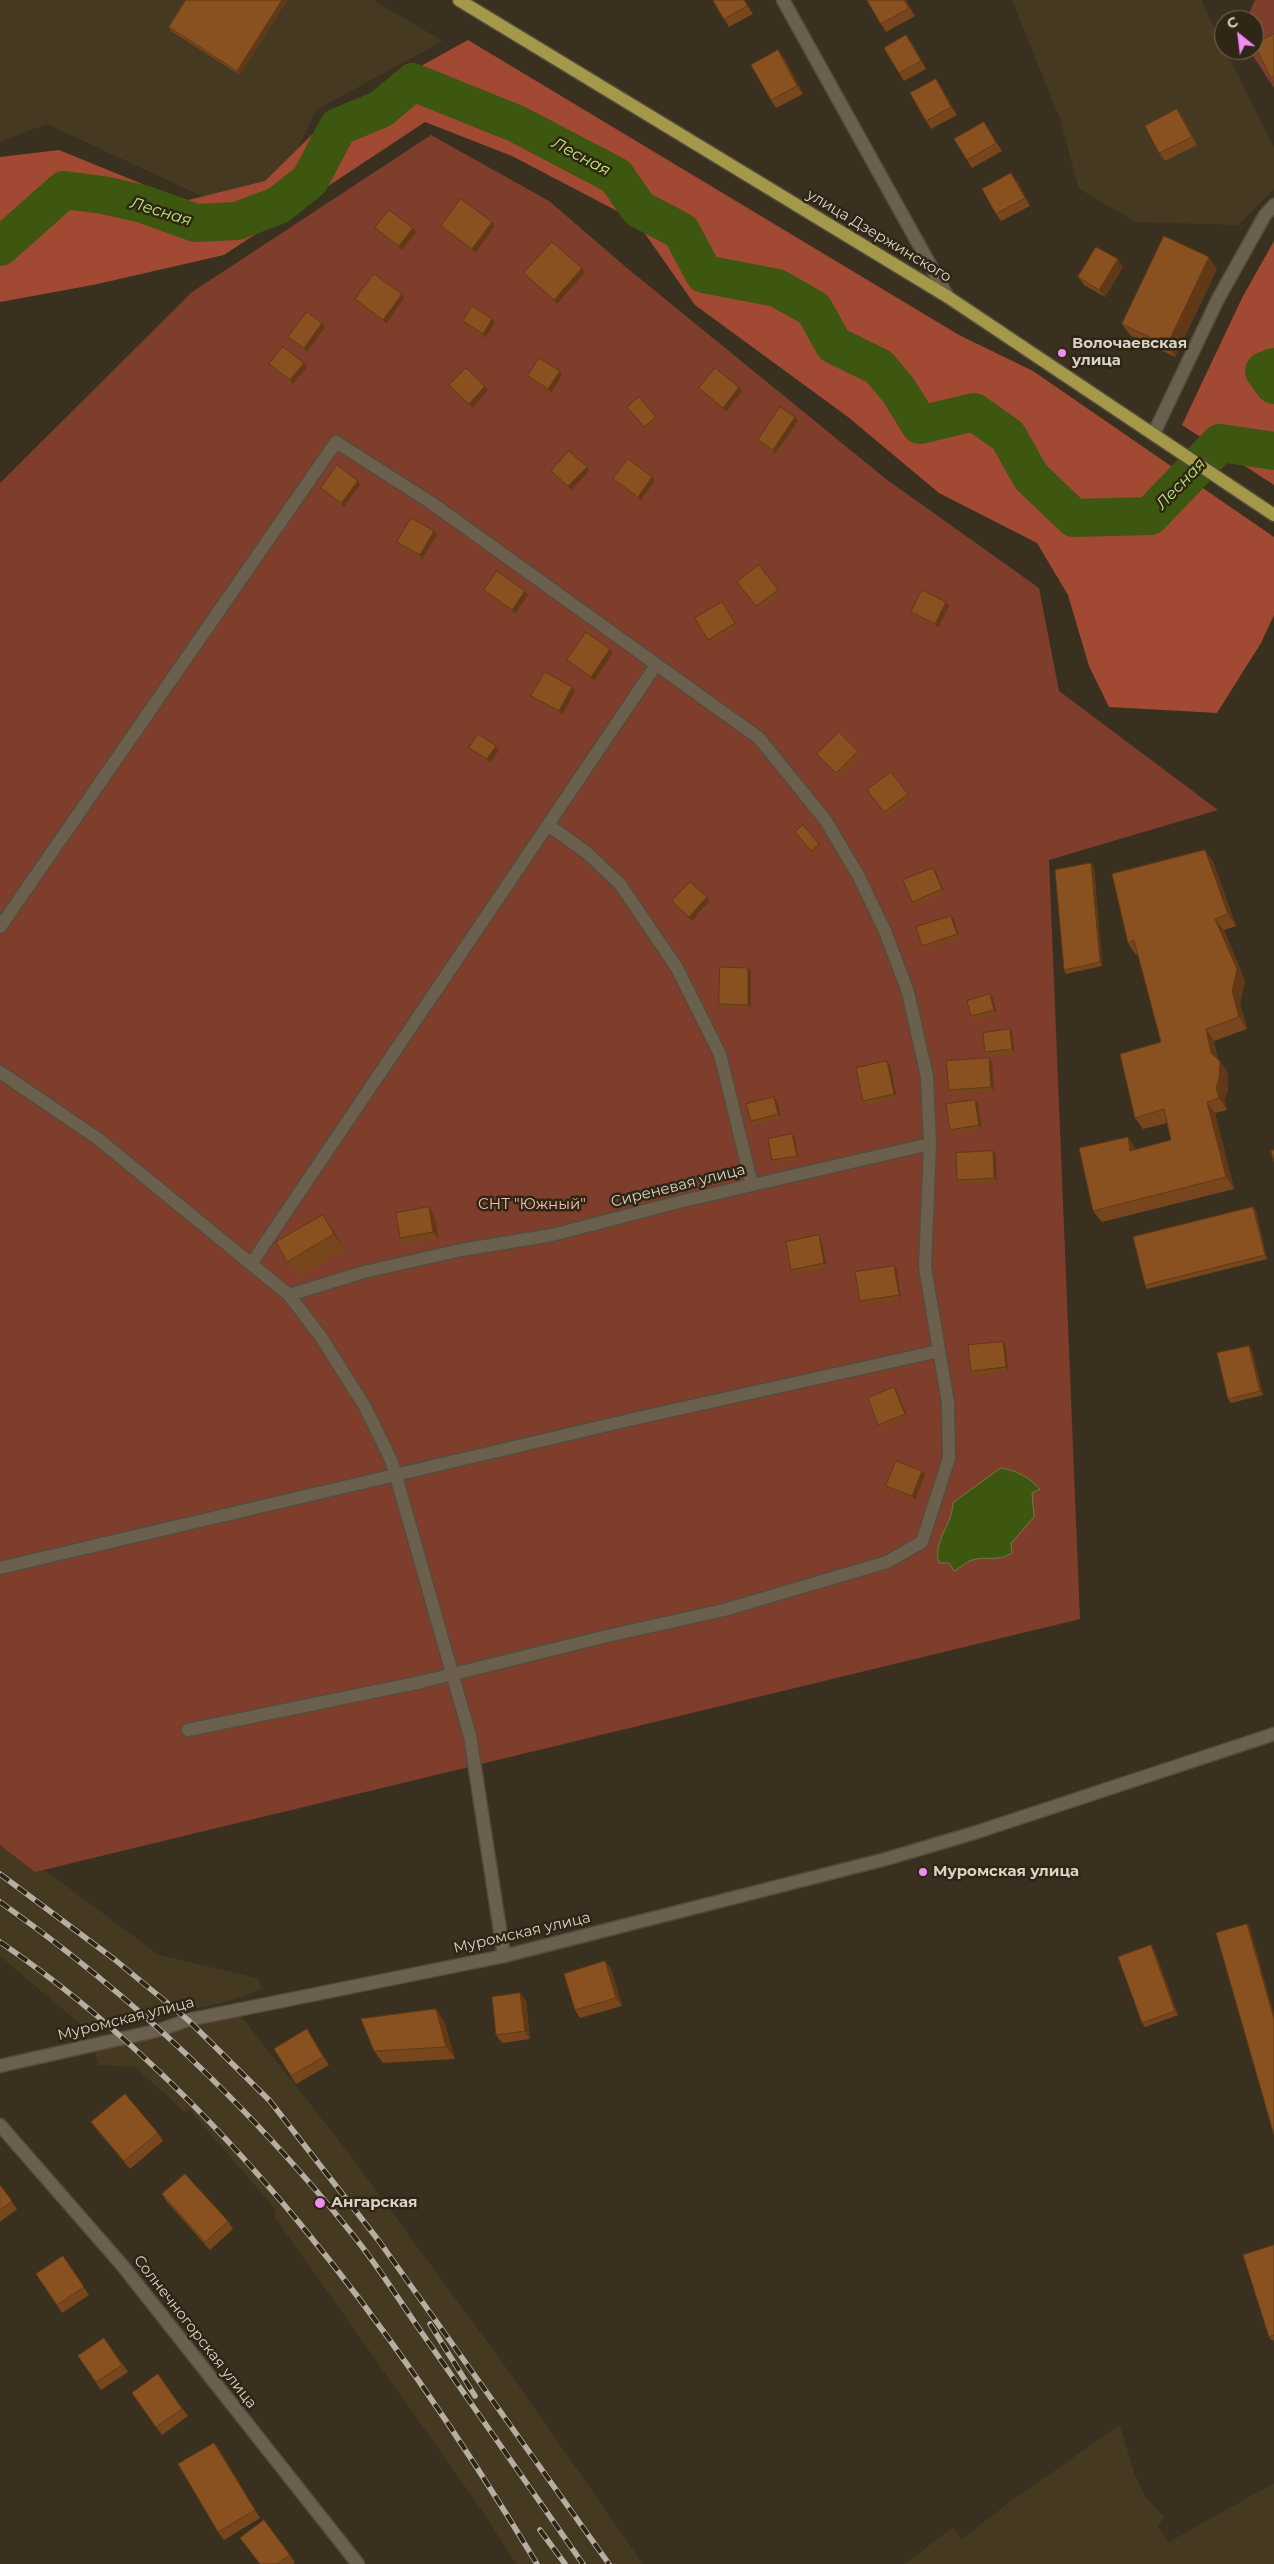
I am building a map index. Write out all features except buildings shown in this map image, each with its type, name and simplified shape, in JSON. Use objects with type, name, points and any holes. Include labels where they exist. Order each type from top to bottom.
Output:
[{"type":"main road","name":"улица Дзержинского","points":[[459,0],[948,297],[1274,515]]},
{"type":"street","points":[[783,0],[948,297]]},
{"type":"street","points":[[1154,433],[1218,299],[1265,215],[1274,205]]},
{"type":"street","points":[[0,927],[336,442],[430,502],[595,619],[656,665],[720,708],[759,738],[826,821],[849,859],[885,931],[908,992],[927,1076],[930,1144],[925,1267],[948,1402],[950,1458],[922,1542],[887,1562],[724,1610],[603,1637],[454,1674],[188,1730]]},
{"type":"street","points":[[251,1264],[656,665]]},
{"type":"street","points":[[548,825],[586,852],[620,884],[677,968],[720,1054],[752,1185]]},
{"type":"street","points":[[0,1072],[97,1138],[289,1295],[320,1337],[364,1404],[392,1462],[454,1674],[470,1736],[504,1956]]},
{"type":"street","name":"Сиреневая улица","points":[[289,1295],[364,1272],[461,1250],[552,1235],[752,1185],[930,1144]]},
{"type":"street","points":[[0,1568],[642,1417],[939,1351]]},
{"type":"street","name":"Муромская улица","points":[[0,2066],[160,2030],[188,2020],[504,1956],[886,1859],[977,1832],[1274,1734]]},
{"type":"street","name":"Солнечногорская улица","points":[[0,2125],[122,2265],[358,2564]]},
{"type":"shaded area","points":[[0,0],[373,0],[443,41],[316,110],[280,187],[236,212],[47,124],[0,142]]},
{"type":"shaded area","points":[[1012,0],[1201,0],[1214,26],[1214,60],[1231,60],[1274,148],[1274,189],[1238,225],[1136,222],[1079,189],[1060,119]]},
{"type":"shaded area","points":[[468,40],[959,335],[1033,371],[1274,537],[1274,615],[1261,643],[1217,713],[1109,707],[1089,666],[1068,595],[1037,543],[939,493],[848,417],[695,305],[636,221],[512,156],[425,122],[224,255],[93,285],[0,302],[0,157],[59,150],[184,201],[265,181],[332,115]]},
{"type":"shaded area","points":[[1274,241],[1274,485],[1182,425],[1242,298]]},
{"type":"shaded area","points":[[1001,1468],[1022,1475],[1040,1489],[1032,1493],[1034,1517],[1011,1543],[1012,1553],[1001,1558],[972,1560],[954,1571],[949,1563],[939,1563],[938,1548],[950,1518],[953,1503]]},
{"type":"shaded area","points":[[0,1837],[159,1955],[257,1978],[262,1989],[229,2001],[91,2033],[0,1956]]},
{"type":"shaded area","points":[[237,2011],[347,2151],[510,2373],[643,2564],[516,2564],[483,2512],[274,2216],[275,2209],[190,2110],[185,2112],[135,2067],[98,2065],[93,2044]]},
{"type":"shaded area","points":[[1120,2425],[1134,2473],[1145,2496],[1164,2517],[1158,2527],[1169,2542],[1274,2483],[1274,2564],[905,2564],[953,2527],[962,2539],[1011,2501]]},
{"type":"green space","points":[[1255,0],[1274,0],[1274,88],[1256,60],[1264,60],[1264,10],[1250,10]]},
{"type":"green space","name":"СНТ \"Южный\"","points":[[431,135],[549,201],[627,268],[886,479],[1039,588],[1059,691],[1218,810],[1049,860],[1080,1619],[35,1872],[0,1845],[0,483],[192,292]]},
{"type":"waterway","name":"Лесная","points":[[0,247],[64,190],[103,195],[143,204],[196,223],[237,221],[279,205],[310,180],[338,127],[381,109],[413,82],[517,124],[616,176],[639,209],[681,231],[704,274],[777,288],[814,309],[834,345],[879,367],[899,391],[920,425],[974,412],[1008,436],[1031,477],[1074,518],[1150,516],[1220,443],[1274,451]]},
{"type":"waterway","name":"Лесная","points":[[1274,367],[1264,371],[1274,385]]},
{"type":"railway","points":[[0,1874],[114,1959],[188,2020],[270,2101],[379,2241],[609,2564]]},
{"type":"railway","points":[[0,1902],[49,1938],[143,2015],[232,2099],[314,2188],[371,2259],[583,2564]]},
{"type":"railway","points":[[0,1942],[81,2003],[159,2071],[232,2145],[300,2224],[365,2307],[426,2392],[537,2564]]},
{"type":"railway","points":[[430,2324],[475,2396]]},
{"type":"railway","points":[[540,2530],[565,2564]]},
{"type":"place","name":"Волочаевская улица","points":[[1062,353]]},
{"type":"place","name":"Муромская улица","points":[[923,1872]]},
{"type":"place","name":"Ангарская","points":[[320,2203]]}]
